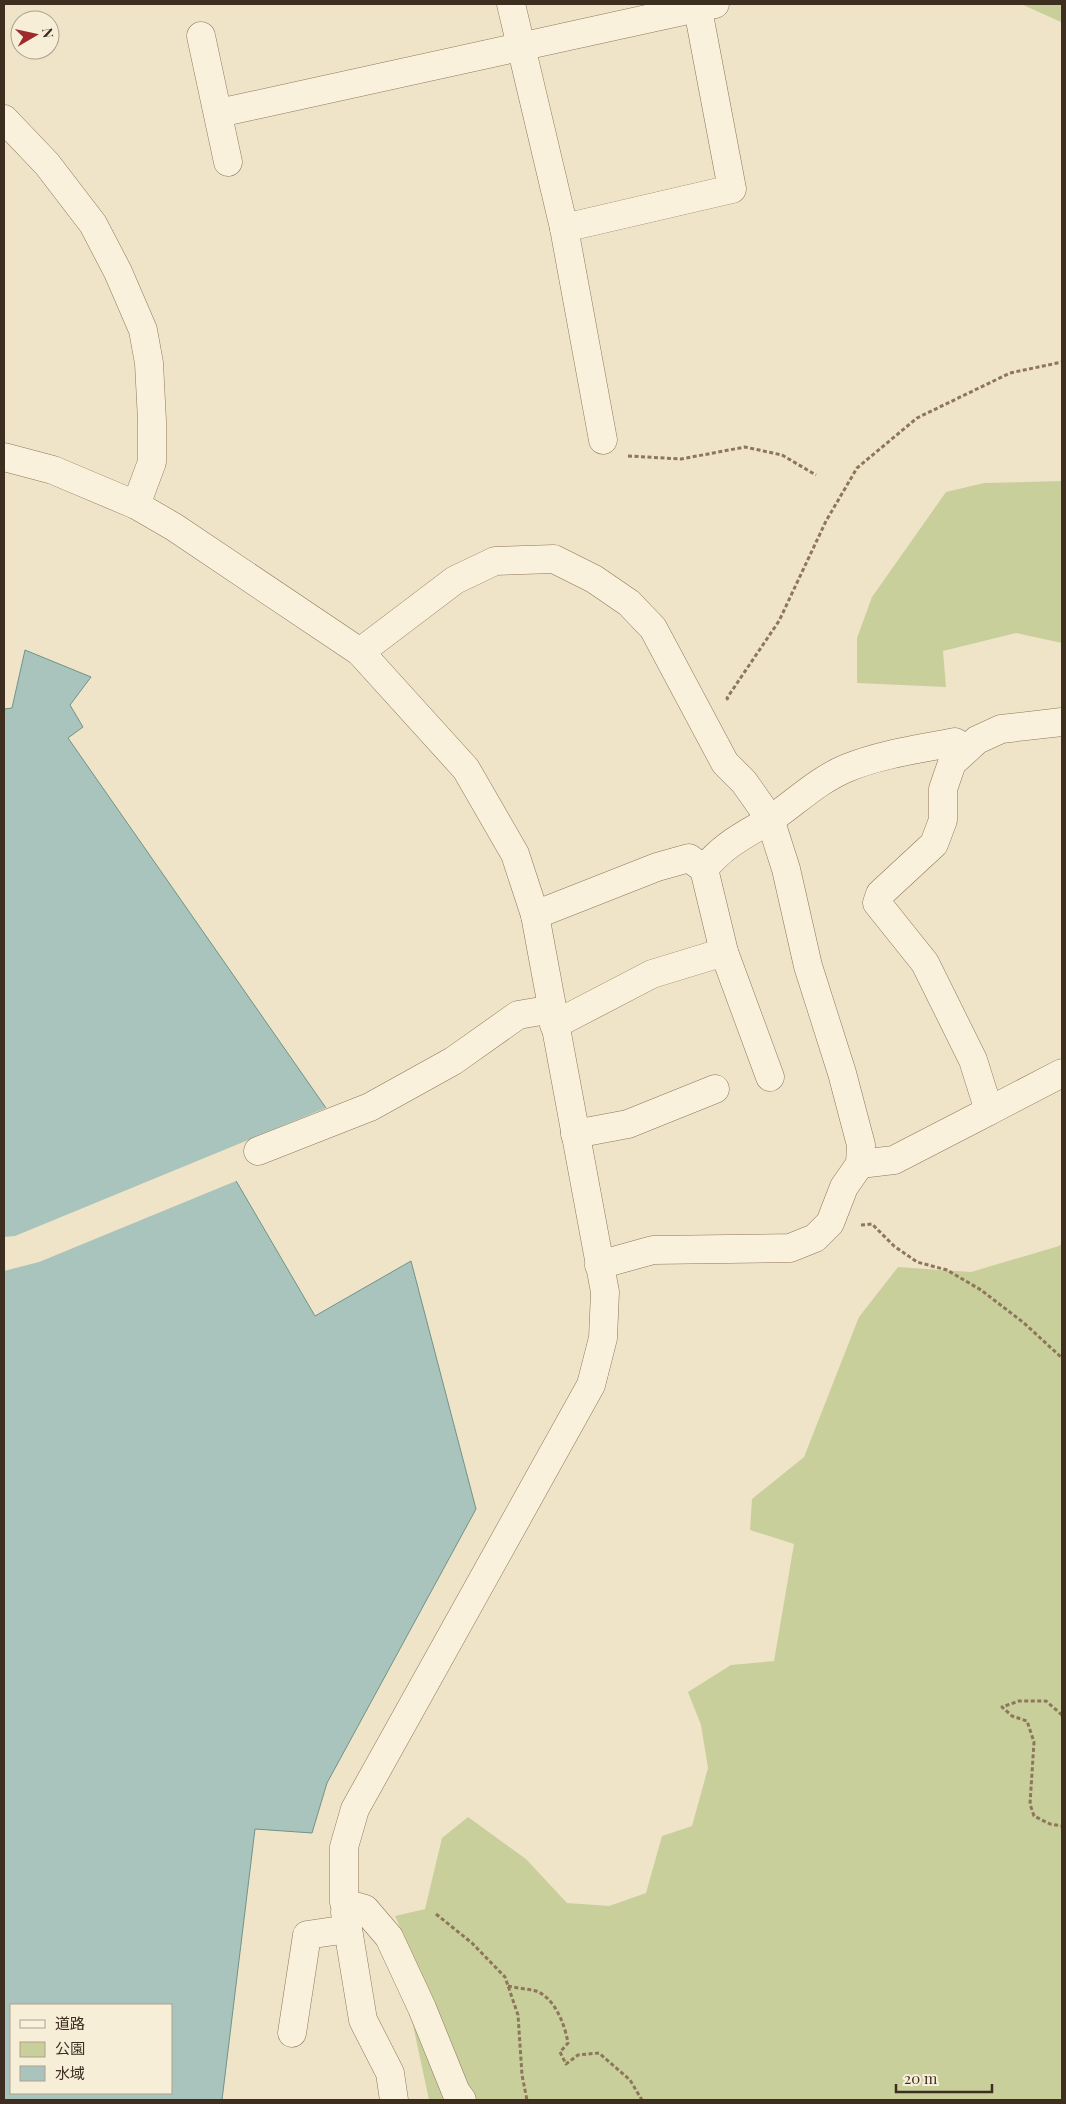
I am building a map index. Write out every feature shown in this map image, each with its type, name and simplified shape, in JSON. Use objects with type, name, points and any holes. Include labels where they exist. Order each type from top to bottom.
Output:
[{"type":"street","points":[[511,4],[564,228],[603,440]]},
{"type":"street","points":[[219,113],[704,5],[732,189],[564,228]]},
{"type":"street","points":[[201,36],[228,162]]},
{"type":"street","points":[[4,119],[47,164],[93,224],[118,272],[144,330],[149,363],[152,462],[136,505]]},
{"type":"street","points":[[4,457],[53,470],[136,505],[174,527],[360,652],[466,769],[516,854],[535,915],[599,1265],[606,1292],[603,1338],[591,1385],[356,1809],[344,1847],[346,1916],[363,2020],[390,2073],[394,2100]]},
{"type":"street","points":[[360,652],[455,580],[495,561],[554,559],[594,578],[629,603],[653,628],[726,763],[744,782],[770,819],[786,869],[808,966],[842,1073],[861,1145],[860,1164],[844,1187],[830,1223],[816,1238],[790,1248],[654,1250],[599,1265]]},
{"type":"street","points":[[989,1111],[973,1060],[925,963],[877,903],[880,894],[934,844],[943,820],[943,789],[952,763],[977,740],[1001,729],[1062,722]]},
{"type":"street","points":[[704,869],[716,853],[770,819],[812,787],[846,768],[882,756],[955,742],[967,749]]},
{"type":"street","points":[[535,915],[657,866],[689,858],[704,869],[724,952],[770,1077]]},
{"type":"street","points":[[258,1151],[370,1107],[453,1061],[518,1015],[554,1017],[652,974],[724,952]]},
{"type":"street","points":[[860,1164],[894,1160],[1062,1073]]},
{"type":"street","points":[[575,1134],[628,1124],[715,1089]]},
{"type":"street","points":[[292,2033],[307,1935],[365,1909],[389,1937],[422,2008],[456,2092],[462,2100]]},
{"type":"path","points":[[729,707],[727,698],[779,621],[826,521],[857,468],[917,418],[1010,373],[1062,362]]},
{"type":"path","points":[[603,440],[613,451],[632,458],[681,459],[746,447],[782,455],[816,475]]},
{"type":"path","points":[[824,1229],[872,1224],[894,1246],[917,1262],[947,1270],[981,1290],[1024,1323],[1062,1358]]},
{"type":"path","points":[[1062,1715],[1046,1701],[1019,1700],[1002,1707],[1012,1716],[1027,1722],[1034,1742],[1030,1804],[1034,1816],[1050,1824],[1062,1826]]},
{"type":"path","points":[[436,1914],[472,1943],[505,1977],[518,2015],[522,2075],[527,2100]]},
{"type":"path","points":[[508,1986],[538,1992],[554,2006],[565,2025],[568,2043],[560,2052],[566,2064],[578,2055],[599,2053],[630,2080],[642,2100]]},
{"type":"green space","points":[[1021,4],[1062,4],[1062,22],[1061,22]]},
{"type":"green space","points":[[1062,481],[1062,643],[1016,633],[943,651],[946,687],[857,683],[857,638],[872,597],[946,492],[984,483]]},
{"type":"green space","points":[[1062,1243],[1062,2100],[429,2100],[410,2011],[411,1951],[395,1916],[425,1909],[442,1838],[468,1817],[526,1859],[567,1903],[609,1906],[646,1893],[662,1836],[692,1826],[708,1768],[701,1725],[688,1692],[731,1665],[774,1661],[794,1544],[750,1530],[752,1499],[804,1457],[859,1317],[898,1267],[971,1272],[1059,1246]]},
{"type":"water","points":[[25,650],[91,677],[70,705],[83,727],[68,738],[326,1108],[342,1135],[235,1179],[315,1316],[411,1261],[476,1509],[327,1783],[312,1833],[255,1829],[222,2100],[4,2100],[4,709],[12,708]]},
{"type":"pier","points":[[328,1107],[344,1134],[343,1137],[39,1262],[4,1271],[4,1237],[15,1236]]}]
